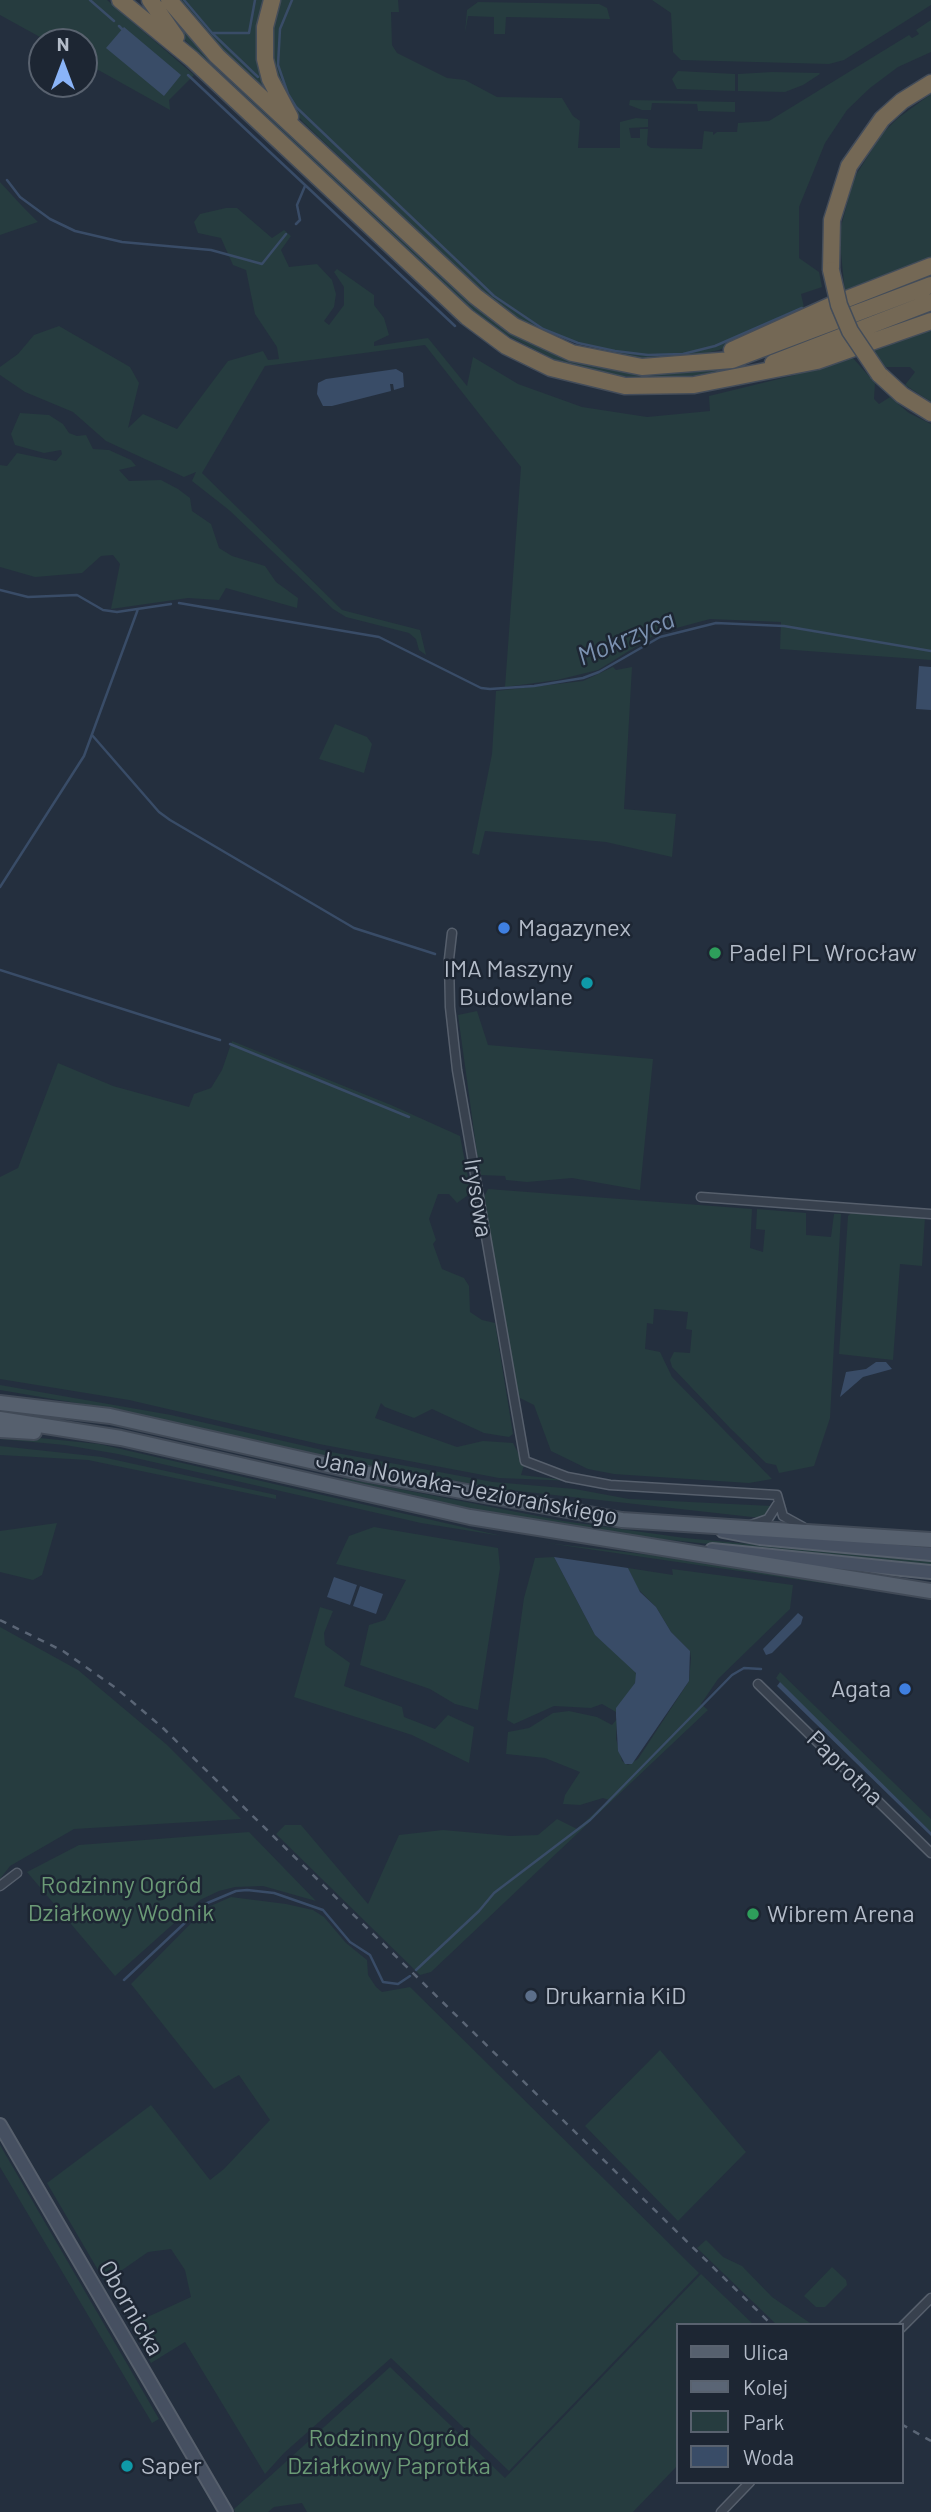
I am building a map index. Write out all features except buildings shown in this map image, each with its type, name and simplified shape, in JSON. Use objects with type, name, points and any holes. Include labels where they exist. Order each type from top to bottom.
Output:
[{"type":"highway","points":[[120,0],[192,59],[443,295],[506,346],[551,368],[615,385],[666,388],[735,378],[817,361],[931,321]]},
{"type":"highway","points":[[150,0],[192,59]]},
{"type":"highway","points":[[169,0],[216,56],[465,287],[514,326],[564,350],[609,363],[642,367],[732,360],[931,285]]},
{"type":"highway","points":[[272,0],[264,37],[266,64],[275,89],[299,131]]},
{"type":"highway","points":[[931,83],[902,101],[882,119],[849,166],[832,220],[831,270],[847,325],[879,374],[902,395],[931,413]]},
{"type":"highway","points":[[691,365],[724,354],[834,304],[931,266]]},
{"type":"highway","points":[[735,378],[931,302]]},
{"type":"main road","points":[[0,1394],[108,1416]]},
{"type":"main road","name":"Jana Nowaka-Jeziorańskiego","points":[[0,1403],[108,1416],[496,1499],[622,1520],[703,1526]]},
{"type":"main road","name":"Jana Nowaka-Jeziorańskiego","points":[[0,1419],[92,1432],[470,1517],[682,1549]]},
{"type":"main road","points":[[0,1430],[92,1432]]},
{"type":"main road","points":[[703,1526],[931,1540]]},
{"type":"main road","points":[[682,1549],[931,1591]]},
{"type":"street","name":"Irysowa","points":[[452,933],[449,959],[450,1007],[457,1070],[525,1461],[567,1477],[632,1488],[777,1495],[777,1505]]},
{"type":"street","points":[[701,1197],[931,1214]]},
{"type":"street","points":[[743,1527],[768,1519],[777,1505],[786,1521],[818,1531]]},
{"type":"street","name":"Jana Nowaka-Jeziorańskiego","points":[[703,1526],[760,1538],[931,1554]]},
{"type":"street","name":"Jana Nowaka-Jeziorańskiego","points":[[682,1549],[740,1552],[931,1572]]},
{"type":"street","name":"Paprotna","points":[[758,1684],[931,1853]]},
{"type":"street","points":[[0,1886],[17,1873]]},
{"type":"street","name":"Obornicka","points":[[0,2125],[226,2512]]},
{"type":"street","points":[[903,2326],[931,2298]]},
{"type":"street","points":[[721,2512],[748,2484]]},
{"type":"green space","points":[[0,0],[107,0],[194,75],[169,100],[170,110],[98,70],[98,28],[28,28],[28,30],[0,15]]},
{"type":"green space","points":[[155,0],[163,0],[313,152],[475,307],[500,326],[556,355],[616,371],[672,374],[740,363],[741,367],[681,378],[616,376],[554,359],[497,330],[435,278],[214,70],[185,40]]},
{"type":"green space","points":[[178,0],[267,0],[269,93],[216,44]]},
{"type":"green space","points":[[279,0],[398,0],[399,12],[391,12],[392,45],[397,53],[447,78],[465,80],[497,97],[562,98],[573,116],[580,121],[578,148],[620,148],[620,122],[636,118],[648,119],[648,127],[629,128],[631,138],[640,138],[640,129],[648,129],[647,145],[651,148],[702,149],[704,131],[713,132],[713,135],[717,132],[737,132],[738,123],[769,121],[909,35],[912,38],[919,34],[916,30],[931,20],[931,52],[898,67],[870,88],[847,110],[825,143],[799,207],[799,258],[819,272],[822,287],[801,294],[805,312],[719,350],[691,357],[650,360],[600,350],[524,324],[482,292],[303,122],[288,104],[271,65],[270,29]]},
{"type":"green space","points":[[652,0],[931,0],[931,5],[844,60],[829,64],[681,60],[673,52],[671,13]]},
{"type":"green space","points":[[478,2],[599,4],[607,8],[610,19],[506,17],[505,34],[494,34],[494,17],[468,16],[465,33],[467,10]]},
{"type":"green space","points":[[678,71],[735,74],[735,91],[677,89],[672,79]]},
{"type":"green space","points":[[738,74],[820,74],[785,92],[738,91]]},
{"type":"green space","points":[[931,94],[931,261],[845,293],[839,234],[854,178],[882,134],[898,118]]},
{"type":"green space","points":[[630,100],[735,102],[735,112],[698,111],[697,104],[652,103],[651,110],[642,110],[629,105]]},
{"type":"green space","points":[[0,182],[23,207],[38,222],[0,235]]},
{"type":"green space","points":[[237,208],[272,238],[284,230],[291,236],[281,250],[289,267],[317,264],[332,280],[336,294],[334,307],[324,321],[329,325],[344,305],[344,287],[334,272],[337,269],[374,295],[374,305],[384,318],[389,335],[374,342],[374,346],[428,338],[467,386],[473,357],[518,384],[582,407],[647,417],[710,411],[709,396],[795,375],[795,372],[852,357],[875,383],[874,399],[879,404],[890,397],[909,413],[931,424],[931,660],[780,649],[781,622],[710,619],[658,633],[598,670],[557,680],[505,687],[521,467],[425,345],[265,366],[202,473],[342,610],[420,630],[426,655],[419,650],[416,639],[409,633],[346,617],[333,609],[229,510],[192,481],[196,472],[184,477],[106,441],[73,412],[25,392],[0,375],[0,367],[18,354],[34,335],[59,326],[130,367],[139,383],[128,428],[143,414],[177,429],[228,361],[263,351],[268,360],[279,359],[277,347],[255,314],[246,270],[233,265],[221,238],[198,233],[194,222],[200,214]]},
{"type":"green space","points":[[931,327],[931,402],[905,385],[915,372],[910,367],[886,367],[872,349]]},
{"type":"green space","points":[[20,413],[49,415],[63,424],[69,433],[86,435],[93,449],[109,450],[131,460],[136,466],[119,470],[129,481],[161,480],[178,489],[190,498],[192,511],[211,524],[219,548],[232,556],[265,566],[276,582],[298,598],[297,608],[226,588],[219,600],[188,598],[111,609],[120,564],[113,555],[101,556],[82,573],[35,577],[0,567],[0,465],[7,466],[17,453],[56,461],[62,454],[61,450],[44,453],[15,445],[11,434]]},
{"type":"green space","points":[[613,667],[616,670],[632,667],[624,809],[676,814],[672,857],[606,842],[485,831],[479,855],[472,853],[492,754],[496,691],[583,681]]},
{"type":"green space","points":[[335,724],[367,737],[372,744],[364,773],[319,759]]},
{"type":"green space","points":[[477,1011],[488,1045],[653,1059],[640,1190],[572,1178],[527,1182],[506,1180],[505,1176],[480,1175],[458,1015]]},
{"type":"green space","points":[[232,1041],[460,1136],[471,1193],[457,1203],[449,1194],[438,1194],[429,1219],[436,1240],[433,1244],[442,1269],[464,1278],[469,1286],[470,1312],[482,1320],[495,1323],[513,1434],[509,1437],[484,1433],[432,1409],[414,1418],[381,1403],[375,1418],[457,1447],[483,1441],[513,1443],[524,1465],[521,1475],[574,1481],[499,1478],[319,1444],[129,1400],[0,1379],[0,1177],[18,1168],[58,1063],[113,1086],[189,1107],[194,1094],[211,1088],[222,1070]]},
{"type":"green space","points":[[488,1189],[752,1209],[750,1248],[763,1252],[765,1230],[756,1229],[757,1209],[806,1213],[806,1235],[831,1237],[834,1214],[841,1214],[830,1418],[814,1466],[779,1473],[776,1465],[766,1463],[730,1428],[672,1367],[670,1360],[674,1352],[690,1353],[692,1330],[686,1329],[688,1312],[654,1309],[653,1324],[647,1323],[645,1349],[660,1352],[672,1377],[772,1479],[749,1483],[614,1474],[588,1469],[551,1451],[534,1405],[516,1396],[484,1197]]},
{"type":"green space","points":[[852,1212],[925,1217],[922,1266],[900,1264],[893,1360],[839,1354],[848,1216]]},
{"type":"green space","points":[[0,1385],[171,1415],[331,1452],[493,1482],[575,1489],[629,1499],[772,1506],[770,1514],[761,1518],[500,1489],[334,1459],[129,1412],[0,1390]]},
{"type":"green space","points":[[0,1434],[99,1444],[502,1536],[421,1523],[118,1454],[65,1445],[0,1439]]},
{"type":"green space","points":[[0,1446],[102,1457],[276,1495],[276,1499],[88,1460],[0,1455]]},
{"type":"green space","points":[[343,1478],[563,1521],[685,1538],[931,1561],[931,1567],[641,1537],[478,1512],[342,1482]]},
{"type":"green space","points":[[57,1523],[42,1575],[33,1580],[0,1572],[0,1531]]},
{"type":"green space","points":[[374,1527],[498,1548],[500,1568],[478,1710],[455,1704],[430,1689],[360,1665],[369,1625],[385,1620],[406,1580],[336,1564],[349,1536]]},
{"type":"green space","points":[[547,1543],[677,1558],[931,1599]]},
{"type":"green space","points":[[554,1557],[595,1635],[633,1667],[637,1676],[616,1712],[602,1704],[591,1708],[554,1706],[514,1724],[507,1720],[524,1598],[535,1558]]},
{"type":"green space","points":[[628,1568],[673,1575],[672,1569],[793,1585],[790,1609],[718,1679],[701,1704],[708,1710],[431,1972],[420,1975],[276,1834],[285,1825],[301,1825],[368,1904],[399,1835],[443,1830],[510,1836],[538,1835],[557,1819],[577,1829],[609,1800],[603,1798],[580,1805],[563,1804],[565,1795],[580,1772],[545,1758],[506,1754],[508,1732],[529,1728],[553,1713],[569,1711],[597,1717],[612,1725],[617,1719],[616,1739],[622,1761],[628,1765],[638,1759],[689,1681],[691,1658],[690,1651],[671,1632],[656,1607],[638,1589]]},
{"type":"green space","points":[[320,1607],[333,1611],[324,1633],[325,1645],[350,1663],[344,1686],[402,1707],[404,1717],[435,1729],[448,1715],[474,1727],[469,1763],[412,1735],[294,1697]]},
{"type":"green space","name":"Rodzinny Ogród Działkowy Wodnik","points":[[0,1627],[78,1670],[166,1744],[241,1819],[74,1829],[10,1866],[0,1879]]},
{"type":"green space","points":[[780,1672],[931,1819],[931,1832],[787,1690],[776,1678]]},
{"type":"green space","name":"Rodzinny Ogród Działkowy Wodnik","points":[[249,1832],[316,1901],[263,1886],[235,1887],[219,1891],[200,1900],[115,1976],[27,1872],[79,1845]]},
{"type":"green space","points":[[231,1897],[286,1904],[313,1910],[324,1917],[346,1943],[367,1960],[368,1975],[376,1987],[382,1992],[410,1987],[699,2273],[509,2471],[391,2358],[284,2453],[265,2474],[185,2342],[151,2363],[130,2325],[191,2297],[185,2270],[171,2249],[148,2252],[105,2282],[47,2183],[151,2105],[210,2180],[224,2169],[270,2120],[239,2075],[214,2089],[131,1984],[206,1908]]},
{"type":"green space","points":[[660,2050],[746,2152],[678,2221],[585,2126]]},
{"type":"green space","points":[[0,2145],[159,2419],[152,2423],[0,2167]]},
{"type":"green space","points":[[706,2240],[723,2257],[742,2266],[772,2297],[810,2323],[775,2323],[697,2248]]},
{"type":"green space","points":[[832,2267],[846,2280],[847,2285],[825,2307],[816,2307],[804,2296]]},
{"type":"green space","name":"Rodzinny Ogród Działkowy Paprotka","points":[[701,2274],[752,2323],[676,2323],[676,2467],[633,2512],[307,2512],[302,2503],[274,2507],[268,2512],[235,2512],[234,2509],[390,2367],[505,2478]]},
{"type":"water","points":[[124,27],[181,75],[164,96],[106,48]]},
{"type":"water","points":[[396,369],[403,373],[404,387],[394,390],[393,384],[390,384],[391,391],[332,406],[323,406],[317,394],[318,383],[326,379]]},
{"type":"water","points":[[919,666],[931,667],[931,710],[916,709]]},
{"type":"water","points":[[876,1362],[886,1362],[892,1369],[863,1377],[840,1397],[846,1372],[866,1369]]},
{"type":"water","points":[[554,1557],[628,1568],[640,1592],[656,1607],[671,1632],[690,1651],[689,1681],[632,1764],[625,1764],[618,1751],[616,1708],[635,1683],[636,1673],[595,1635]]},
{"type":"water","points":[[334,1577],[357,1585],[350,1605],[327,1597]]},
{"type":"water","points":[[360,1586],[383,1594],[376,1614],[353,1606]]},
{"type":"water","points":[[798,1613],[803,1617],[801,1624],[772,1653],[766,1655],[763,1649]]},
{"type":"water","points":[[780,1682],[931,1832],[931,1836],[777,1686]]},
{"type":"waterway","points":[[90,0],[114,21]]},
{"type":"waterway","points":[[184,0],[212,33],[249,33],[255,0]]},
{"type":"waterway","points":[[292,0],[280,29],[278,65],[288,94],[296,107],[494,296],[543,329],[578,343],[615,351],[648,355],[683,354],[715,346],[802,308]]},
{"type":"waterway","points":[[119,26],[122,29]]},
{"type":"waterway","points":[[212,33],[258,77]]},
{"type":"waterway","points":[[188,75],[455,326]]},
{"type":"waterway","points":[[7,180],[20,197],[50,219],[75,231],[122,242],[211,250],[262,264],[286,234]]},
{"type":"waterway","points":[[296,224],[300,220],[297,205],[305,186]]},
{"type":"waterway","name":"Mokrzyca","points":[[0,590],[28,597],[77,595],[103,610],[117,612],[171,604]]},
{"type":"waterway","name":"Mokrzyca","points":[[179,603],[379,637],[481,688],[490,689],[534,686],[583,678],[599,672],[660,637],[716,623],[784,626],[931,651]]},
{"type":"waterway","points":[[0,887],[84,756],[138,609]]},
{"type":"waterway","points":[[92,735],[159,812],[170,820],[354,928],[435,954]]},
{"type":"waterway","points":[[0,970],[220,1040]]},
{"type":"waterway","points":[[230,1044],[409,1117]]},
{"type":"waterway","points":[[416,1970],[479,1911],[494,1893],[590,1820],[732,1675],[744,1668],[761,1669]]},
{"type":"waterway","points":[[124,1980],[205,1904],[236,1891],[247,1890],[274,1893],[323,1910],[350,1942],[370,1955],[383,1982],[398,1984],[410,1976]]},
{"type":"railway","points":[[0,1620],[63,1651],[116,1688],[163,1728],[770,2323]]},
{"type":"railway","points":[[903,2425],[931,2441]]},
{"type":"place","name":"Magazynex","points":[[504,928]]},
{"type":"place","name":"Padel PL Wrocław","points":[[715,953]]},
{"type":"place","name":"IMA Maszyny Budowlane","points":[[587,983]]},
{"type":"place","name":"Agata","points":[[905,1689]]},
{"type":"place","name":"Wibrem Arena","points":[[753,1914]]},
{"type":"place","name":"Drukarnia KiD","points":[[531,1996]]},
{"type":"place","name":"Saper","points":[[127,2466]]}]
